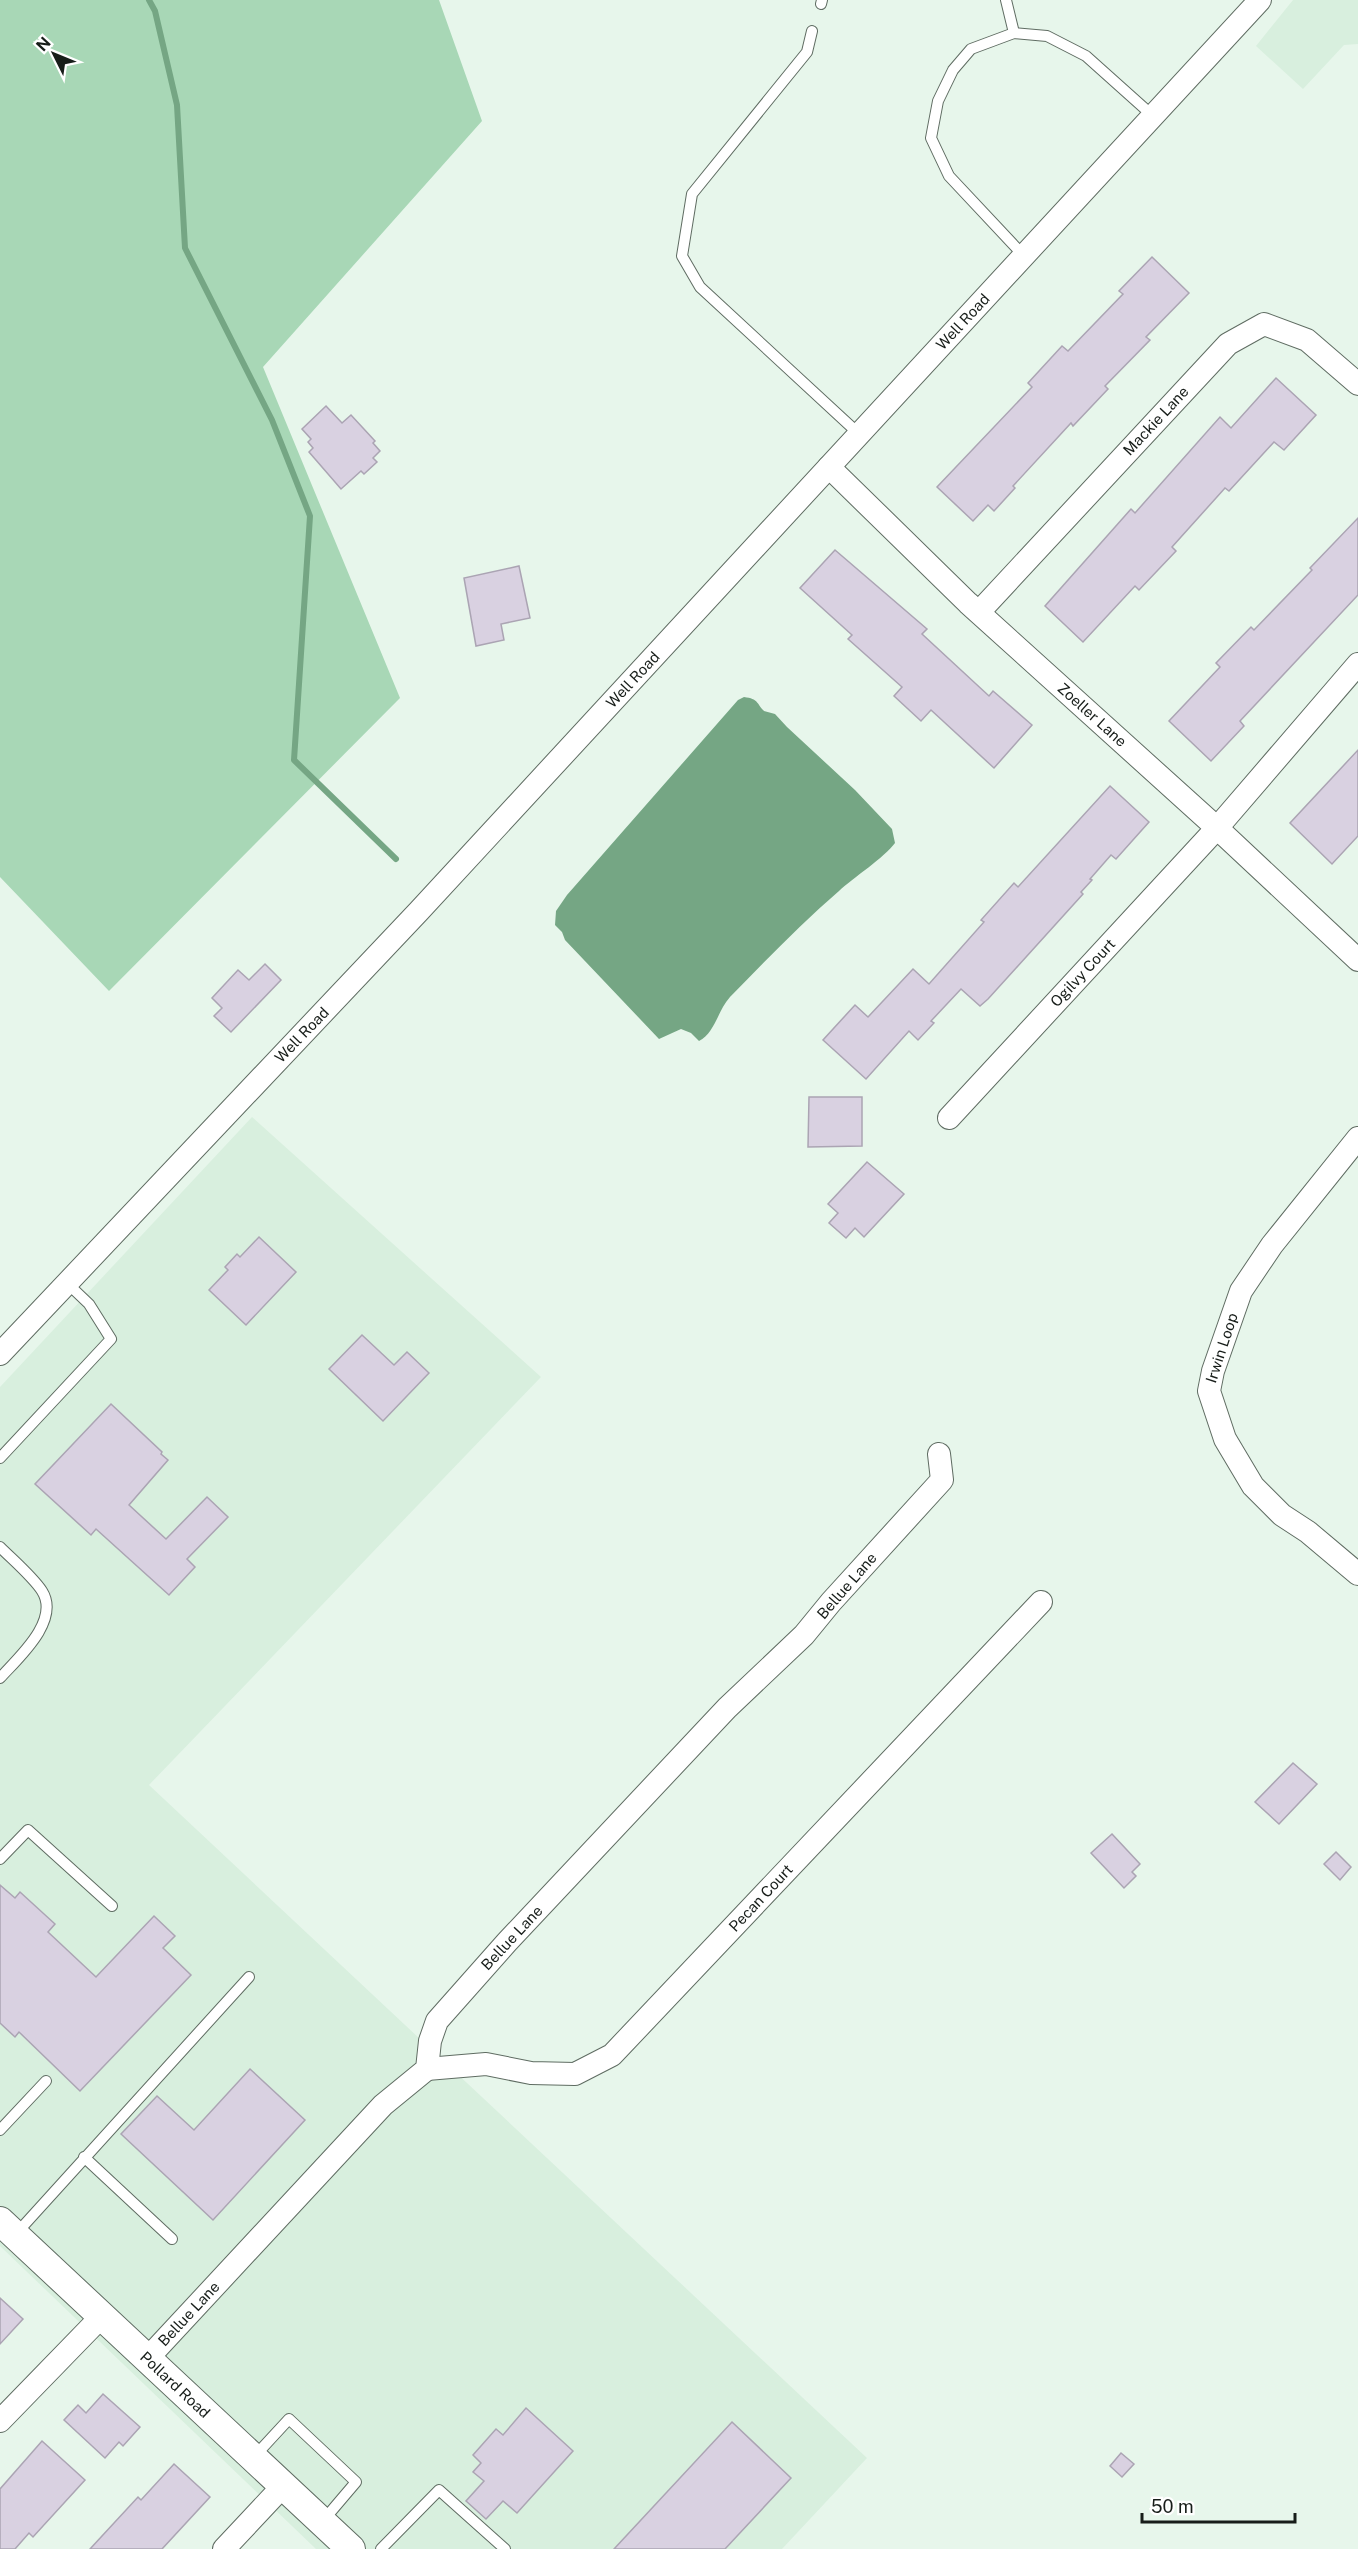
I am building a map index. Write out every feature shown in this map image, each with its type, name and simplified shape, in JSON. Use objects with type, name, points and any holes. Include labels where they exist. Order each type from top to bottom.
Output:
[{"type":"street","name":"Well Road","points":[[0,1354],[419,911],[1260,0]]},
{"type":"street","name":"Mackie Lane","points":[[979,612],[1228,344],[1264,324],[1306,340],[1358,384]]},
{"type":"street","name":"Zoeller Lane","points":[[829,467],[979,612],[1217,828],[1358,960]]},
{"type":"street","points":[[1217,828],[1358,664]]},
{"type":"street","name":"Ogilvy Court","points":[[949,1118],[1217,828]]},
{"type":"street","name":"Irwin Loop","points":[[1358,1138],[1272,1245],[1241,1291],[1213,1371],[1209,1391],[1225,1439],[1253,1486],[1282,1515],[1308,1532],[1358,1574]]},
{"type":"street","name":"Bellue Lane","points":[[147,2359],[383,2105],[427,2069],[430,2041],[437,2021],[727,1708],[804,1635],[942,1480],[939,1454]]},
{"type":"street","name":"Pecan Court","points":[[427,2069],[486,2064],[531,2073],[575,2074],[612,2055],[1041,1602]]},
{"type":"street","name":"Pollard Road","points":[[8,2228],[351,2549]]},
{"type":"street","points":[[0,2421],[102,2316]]},
{"type":"street","points":[[224,2549],[283,2486]]},
{"type":"lane","points":[[1006,0],[1014,33]]},
{"type":"lane","points":[[812,31],[807,52],[692,194],[682,256],[700,287],[859,434]]},
{"type":"lane","points":[[1024,256],[949,176],[931,138],[938,101],[953,70],[971,49],[1014,33],[1047,36],[1086,56],[1153,116]]},
{"type":"lane","points":[[0,1458],[111,1339],[89,1304],[67,1283]]},
{"type":"lane","points":[[0,1547],[44,1593],[46,1608],[43,1629],[0,1678]]},
{"type":"lane","points":[[0,1859],[28,1830],[112,1906]]},
{"type":"lane","points":[[8,2228],[84,2157],[249,1977]]},
{"type":"lane","points":[[0,2130],[46,2081]]},
{"type":"lane","points":[[84,2157],[172,2239]]},
{"type":"lane","points":[[253,2458],[289,2419],[356,2482],[322,2522]]},
{"type":"lane","points":[[381,2549],[440,2490],[504,2549]]},
{"type":"shaded area","points":[[0,0],[439,0],[482,121],[263,367],[400,698],[109,991],[0,877]]},
{"type":"shaded area","points":[[1293,0],[1358,0],[1358,44],[1344,45],[1303,89],[1256,46]]},
{"type":"shaded area","points":[[744,697],[755,700],[764,711],[775,714],[855,790],[892,829],[895,843],[884,855],[825,904],[756,970],[726,1002],[709,1033],[699,1041],[691,1033],[681,1029],[659,1039],[565,940],[562,932],[555,925],[556,911],[567,895],[738,700]]},
{"type":"shaded area","points":[[252,1117],[541,1377],[149,1785],[867,2458],[782,2549],[316,2549],[0,2246],[0,1387]]},
{"type":"building","points":[[1152,257],[1189,293],[1146,337],[1150,340],[1105,386],[1108,389],[1073,426],[1071,423],[1013,486],[1015,488],[994,511],[988,505],[973,521],[937,487],[1032,387],[1028,383],[1062,346],[1068,351],[1123,294],[1119,291]]},
{"type":"building","points":[[1276,378],[1316,415],[1284,450],[1274,442],[1229,491],[1225,488],[1172,547],[1176,551],[1139,590],[1135,586],[1083,642],[1045,606],[1131,509],[1135,513],[1220,417],[1231,428]]},
{"type":"building","points":[[326,406],[342,423],[351,415],[375,441],[373,443],[380,451],[373,458],[377,462],[364,474],[361,471],[341,489],[309,452],[313,448],[308,442],[311,439],[302,429]]},
{"type":"building","points":[[1358,518],[1358,595],[1240,721],[1244,726],[1211,761],[1169,721],[1220,667],[1216,663],[1251,627],[1254,630]]},
{"type":"building","points":[[835,550],[927,629],[922,634],[989,696],[993,691],[1032,725],[994,768],[931,710],[921,721],[894,696],[902,687],[848,639],[852,635],[800,588]]},
{"type":"building","points":[[519,566],[530,618],[501,624],[504,640],[476,646],[464,578]]},
{"type":"building","points":[[1358,750],[1358,836],[1332,864],[1290,823]]},
{"type":"building","points":[[1110,786],[1149,822],[1116,859],[1111,855],[1090,879],[1092,880],[1081,892],[1083,894],[988,999],[980,1006],[961,989],[931,1021],[934,1023],[918,1040],[909,1031],[866,1079],[823,1040],[855,1005],[868,1017],[913,969],[929,984],[984,922],[981,920],[1014,883],[1018,887]]},
{"type":"building","points":[[265,964],[281,980],[231,1032],[214,1016],[222,1008],[212,998],[238,970],[249,980]]},
{"type":"building","points":[[809,1097],[862,1097],[862,1146],[808,1147]]},
{"type":"building","points":[[867,1162],[904,1194],[864,1237],[855,1228],[846,1238],[829,1223],[838,1213],[828,1204]]},
{"type":"building","points":[[259,1237],[296,1272],[246,1325],[209,1290],[228,1270],[225,1267],[237,1254],[240,1257]]},
{"type":"building","points":[[362,1335],[394,1365],[407,1352],[429,1373],[383,1421],[329,1369]]},
{"type":"building","points":[[111,1404],[168,1460],[129,1505],[166,1539],[207,1497],[228,1517],[187,1559],[195,1567],[169,1595],[96,1529],[91,1535],[35,1484]]},
{"type":"building","points":[[1293,1763],[1317,1784],[1279,1824],[1255,1802]]},
{"type":"building","points":[[1112,1834],[1140,1864],[1132,1872],[1136,1876],[1124,1888],[1091,1853]]},
{"type":"building","points":[[1336,1852],[1351,1867],[1340,1880],[1324,1864]]},
{"type":"building","points":[[0,1885],[15,1898],[20,1892],[55,1924],[48,1932],[96,1977],[154,1916],[175,1936],[163,1948],[191,1975],[80,2091],[19,2032],[15,2037],[0,2023]]},
{"type":"building","points":[[250,2069],[305,2120],[213,2220],[121,2134],[157,2096],[194,2130]]},
{"type":"building","points":[[0,2298],[23,2319],[0,2344]]},
{"type":"building","points":[[103,2394],[140,2427],[123,2446],[119,2442],[105,2458],[64,2420],[78,2405],[86,2413]]},
{"type":"building","points":[[526,2408],[573,2451],[517,2513],[503,2501],[486,2519],[466,2501],[484,2481],[473,2472],[481,2463],[473,2455],[496,2429],[503,2435]]},
{"type":"building","points":[[732,2422],[791,2478],[725,2549],[614,2549]]},
{"type":"building","points":[[42,2441],[85,2480],[33,2537],[29,2533],[15,2549],[0,2549],[0,2489]]},
{"type":"building","points":[[1121,2453],[1134,2464],[1122,2477],[1110,2466]]},
{"type":"building","points":[[174,2464],[210,2497],[162,2549],[90,2549],[138,2497],[141,2500]]},
{"type":"waterway","points":[[149,0],[155,11],[177,105],[185,248],[272,420],[310,516],[294,760],[396,859]]}]
